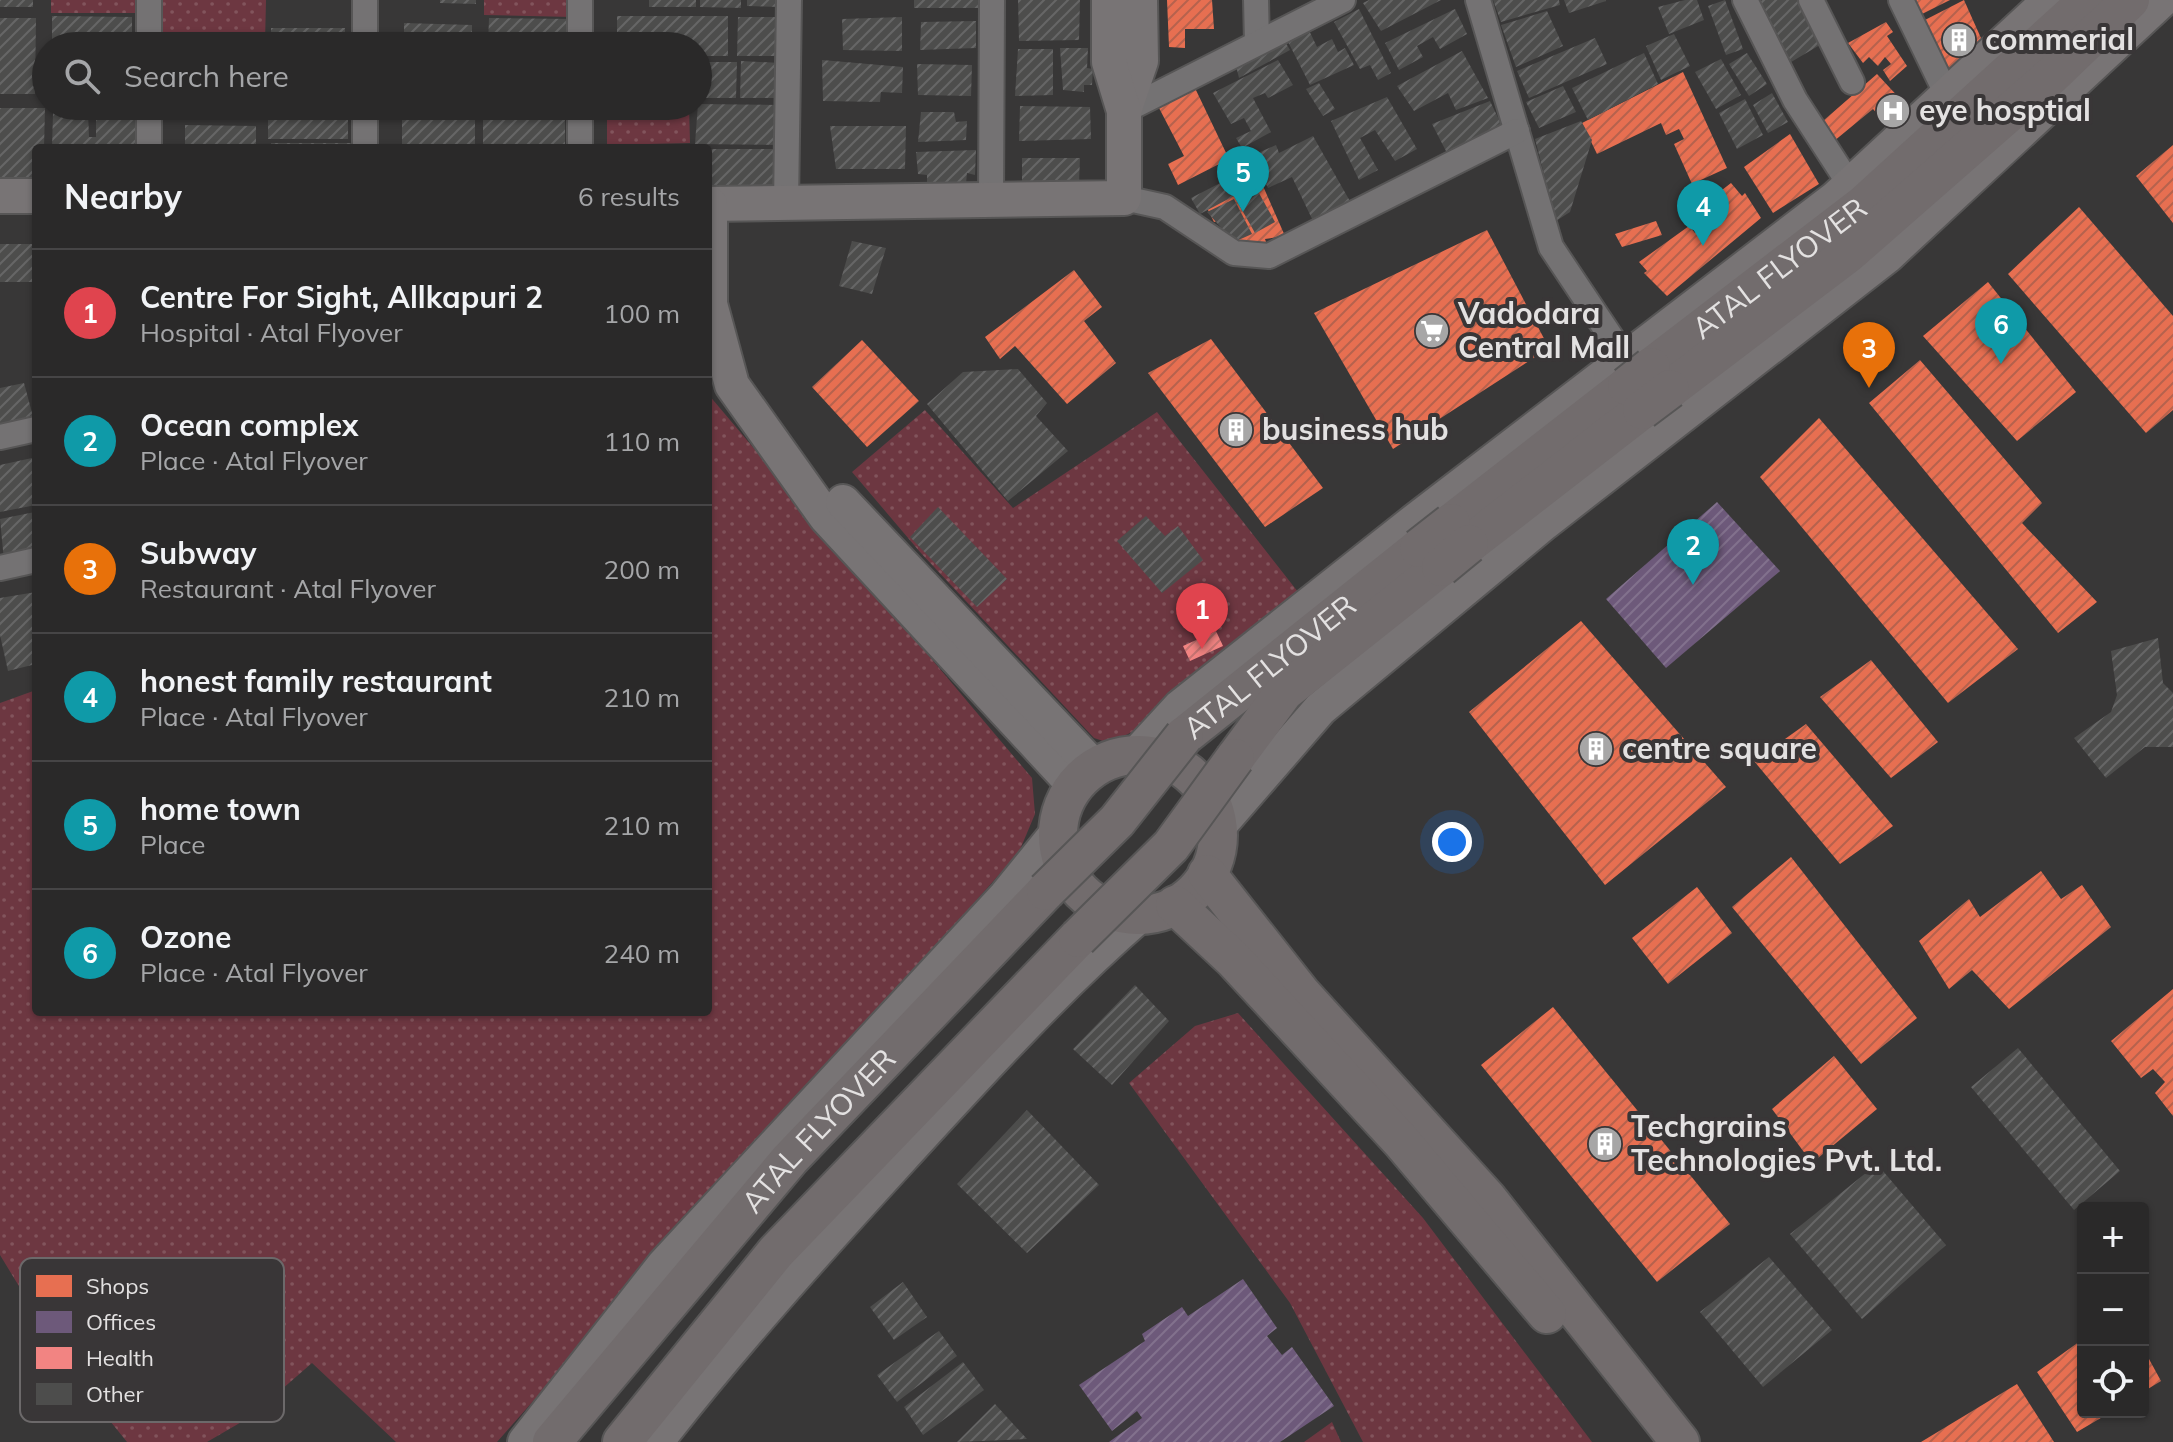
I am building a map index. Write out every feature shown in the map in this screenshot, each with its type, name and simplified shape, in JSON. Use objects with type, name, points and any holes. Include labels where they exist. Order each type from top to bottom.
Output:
[{"type":"main road","name":"ATAL FLYOVER","points":[[552,1442],[790,1159],[1117,821],[1184,736],[1405,559],[1813,246],[1933,142],[2088,0]]},
{"type":"main road","name":"ATAL FLYOVER","points":[[622,1442],[776,1252],[1171,846],[1284,692],[1513,508],[1849,253],[2051,76],[2130,0]]},
{"type":"main road","points":[[1120,756],[1135,756],[1173,763],[1196,779],[1211,801],[1218,827],[1216,855],[1207,874],[1189,898],[1158,910],[1114,912],[1091,900],[1072,882],[1060,859],[1057,833],[1062,808],[1084,776],[1120,756]]},
{"type":"main road","points":[[1207,874],[1412,1133],[1580,1353],[1657,1433]]},
{"type":"main road","points":[[1158,910],[1234,960],[1412,1133]]},
{"type":"street","points":[[149,0],[149,32]]},
{"type":"street","points":[[365,0],[365,32]]},
{"type":"street","points":[[580,0],[580,32]]},
{"type":"street","points":[[786,204],[789,0]]},
{"type":"street","points":[[991,200],[992,0]]},
{"type":"street","points":[[1109,0],[1109,62],[1124,111],[1124,198]]},
{"type":"street","points":[[1124,111],[1141,61],[1140,0]]},
{"type":"street","points":[[1256,0],[1257,43]]},
{"type":"street","points":[[1124,111],[1343,0]]},
{"type":"street","points":[[1478,0],[1551,247],[1626,361],[1674,420]]},
{"type":"street","points":[[1745,0],[1795,100],[1850,185]]},
{"type":"street","points":[[1811,0],[1852,82]]},
{"type":"street","points":[[1901,0],[1947,95]]},
{"type":"street","points":[[1135,756],[1180,707],[1416,520],[1626,361],[1850,185],[2050,0]]},
{"type":"street","points":[[1218,827],[1320,709],[1481,574],[1887,256],[2162,0]]},
{"type":"street","points":[[149,120],[149,144]]},
{"type":"street","points":[[365,120],[365,144]]},
{"type":"street","points":[[580,120],[580,144]]},
{"type":"street","points":[[712,204],[1124,198],[1165,207],[1234,253],[1269,256],[1517,131]]},
{"type":"street","points":[[0,196],[32,196]]},
{"type":"street","points":[[712,325],[732,385],[826,517],[1084,776]]},
{"type":"street","points":[[0,437],[32,430]]},
{"type":"street","points":[[1416,520],[1481,574]]},
{"type":"street","points":[[0,568],[32,561]]},
{"type":"street","points":[[525,1442],[664,1265],[1006,896],[1057,833]]},
{"type":"street","points":[[656,1442],[712,1370],[990,1061],[1158,910]]},
{"type":"shaded area","points":[[51,0],[144,0],[144,13],[51,13]]},
{"type":"shaded area","points":[[155,0],[266,0],[265,32],[155,32]]},
{"type":"shaded area","points":[[484,0],[572,0],[572,17],[484,15]]},
{"type":"shaded area","name":"eye hosptial","points":[[1893,90],[1912,116],[1895,130],[1874,106]]},
{"type":"shaded area","points":[[607,120],[689,120],[690,143],[607,144]]},
{"type":"shaded area","points":[[712,399],[1032,778],[1035,814],[1019,852],[497,1442],[396,1442],[312,1363],[284,1387],[284,1258],[20,1258],[20,1288],[0,1255],[0,703],[32,691],[32,1016],[712,1016]]},
{"type":"shaded area","points":[[925,410],[1013,508],[1157,412],[1302,597],[1130,733],[1109,743],[1094,738],[920,552],[852,472]]},
{"type":"shaded area","points":[[1238,1013],[1423,1218],[1592,1442],[1363,1442],[1290,1303],[1129,1083],[1195,1026]]},
{"type":"shaded area","points":[[111,1422],[241,1422],[207,1442],[127,1442]]},
{"type":"shaded area","points":[[1332,1422],[1341,1442],[1304,1442]]},
{"type":"building: Shops","points":[[1167,0],[1212,0],[1214,29],[1185,29],[1185,48],[1169,47]]},
{"type":"building: Shops","points":[[1908,0],[1950,0],[1916,17]]},
{"type":"building: Shops","name":"commerial","points":[[1964,0],[1985,47],[1948,70],[1921,22]]},
{"type":"building: Shops","points":[[1886,22],[1893,32],[1887,36],[1907,66],[1890,81],[1883,70],[1891,64],[1885,57],[1878,66],[1869,57],[1863,63],[1848,43]]},
{"type":"building: Shops","points":[[1683,72],[1727,168],[1692,184],[1674,144],[1684,139],[1679,129],[1666,135],[1661,123],[1597,154],[1582,123]]},
{"type":"building: Shops","points":[[1877,74],[1902,101],[1881,118],[1873,109],[1828,146],[1816,127]]},
{"type":"building: Shops","points":[[1194,86],[1229,159],[1178,185],[1168,164],[1184,156],[1159,108]]},
{"type":"building: Shops","points":[[1790,134],[1819,184],[1773,213],[1744,167]]},
{"type":"building: Shops","points":[[2173,145],[2173,223],[2136,176]]},
{"type":"building: Shops","points":[[1731,183],[1742,196],[1745,193],[1761,218],[1667,296],[1644,273],[1647,271],[1639,262],[1689,226],[1695,233],[1706,224],[1695,211]]},
{"type":"building: Shops","points":[[1240,186],[1245,196],[1263,186],[1285,236],[1265,239],[1267,245],[1240,245],[1237,237],[1231,239],[1221,220],[1214,222],[1205,204]]},
{"type":"building: Shops","points":[[2079,207],[2173,316],[2173,410],[2146,433],[2008,274]]},
{"type":"building: Shops","points":[[1656,221],[1662,235],[1622,247],[1615,234]]},
{"type":"building: Shops","name":"Vadodara Central Mall","points":[[1487,230],[1549,348],[1393,449],[1314,313]]},
{"type":"building: Shops","points":[[1074,270],[1102,307],[1084,321],[1116,363],[1067,404],[1015,346],[1000,359],[985,337]]},
{"type":"building: Shops","points":[[1988,282],[2076,392],[2017,441],[1923,336]]},
{"type":"building: Shops","name":"business hub","points":[[1211,339],[1323,488],[1265,527],[1148,373]]},
{"type":"building: Shops","points":[[862,340],[919,401],[867,447],[812,387]]},
{"type":"building: Shops","points":[[1920,360],[2042,503],[2022,523],[2097,602],[2058,633],[1869,403]]},
{"type":"building: Shops","points":[[1819,418],[2018,649],[1948,703],[1760,477]]},
{"type":"building: Shops","name":"centre square","points":[[1581,621],[1726,787],[1605,885],[1469,712]]},
{"type":"building: Shops","points":[[1871,660],[1938,742],[1891,778],[1820,697]]},
{"type":"building: Shops","points":[[1806,724],[1893,826],[1840,864],[1754,761]]},
{"type":"building: Shops","points":[[1791,857],[1917,1018],[1861,1064],[1732,907]]},
{"type":"building: Shops","points":[[2041,871],[2061,899],[2082,885],[2111,927],[2009,1009],[1972,970],[1949,989],[1919,941],[1969,899],[1980,917]]},
{"type":"building: Shops","points":[[1697,887],[1732,933],[1668,984],[1632,938]]},
{"type":"building: Shops","points":[[2173,989],[2173,1116],[2155,1093],[2165,1082],[2153,1069],[2141,1078],[2111,1041]]},
{"type":"building: Shops","name":"Techgrains Technologies Pvt. Ltd.","points":[[1553,1007],[1730,1224],[1657,1282],[1481,1065]]},
{"type":"building: Shops","points":[[1834,1056],[1877,1109],[1812,1163],[1772,1109]]},
{"type":"building: Shops","points":[[2077,1343],[2077,1418],[2101,1418],[2077,1432],[2037,1372]]},
{"type":"building: Shops","points":[[2149,1359],[2161,1381],[2149,1388]]},
{"type":"building: Shops","points":[[2017,1384],[2054,1442],[1921,1442]]},
{"type":"building: Offices","points":[[1717,502],[1780,571],[1666,668],[1606,599]]},
{"type":"building: Offices","points":[[1243,1279],[1277,1328],[1267,1336],[1282,1355],[1292,1347],[1334,1406],[1280,1442],[1109,1442],[1142,1418],[1137,1411],[1112,1431],[1079,1385],[1145,1341],[1142,1334],[1182,1307],[1188,1316]]},
{"type":"building: Health","points":[[1216,631],[1223,646],[1190,661],[1183,646]]},
{"type":"building: Other","points":[[0,0],[33,0],[33,7],[0,7]]},
{"type":"building: Other","points":[[440,0],[476,0],[476,4],[440,3]]},
{"type":"building: Other","points":[[649,0],[696,0],[696,7],[649,7]]},
{"type":"building: Other","points":[[700,0],[741,0],[741,8],[700,7]]},
{"type":"building: Other","points":[[747,0],[782,0],[781,7],[747,6]]},
{"type":"building: Other","points":[[914,0],[982,0],[981,8],[914,8]]},
{"type":"building: Other","points":[[1018,0],[1080,0],[1079,40],[1019,41]]},
{"type":"building: Other","points":[[1369,0],[1441,0],[1381,31],[1363,3]]},
{"type":"building: Other","points":[[1493,0],[1559,0],[1560,5],[1501,22]]},
{"type":"building: Other","points":[[1564,0],[1606,0],[1606,1],[1569,13]]},
{"type":"building: Other","points":[[1697,0],[1704,20],[1669,34],[1658,7]]},
{"type":"building: Other","points":[[1725,0],[1743,49],[1726,55],[1708,6]]},
{"type":"building: Other","points":[[1752,0],[1803,0],[1825,42],[1786,65]]},
{"type":"building: Other","points":[[1359,9],[1391,73],[1378,80],[1370,65],[1360,69],[1334,22]]},
{"type":"building: Other","points":[[1455,9],[1467,34],[1440,49],[1433,37],[1417,46],[1423,57],[1399,70],[1385,43]]},
{"type":"building: Other","points":[[1547,11],[1563,46],[1516,67],[1501,25]]},
{"type":"building: Other","points":[[52,16],[132,17],[132,32],[52,32]]},
{"type":"building: Other","points":[[617,16],[728,16],[728,56],[712,56],[712,32],[617,32]]},
{"type":"building: Other","points":[[738,17],[782,17],[781,56],[737,56]]},
{"type":"building: Other","points":[[902,17],[902,51],[843,50],[842,19]]},
{"type":"building: Other","points":[[0,18],[36,18],[36,32],[32,32],[32,94],[0,94]]},
{"type":"building: Other","points":[[489,18],[571,19],[571,32],[488,32]]},
{"type":"building: Other","points":[[976,21],[976,48],[920,50],[921,22]]},
{"type":"building: Other","points":[[404,23],[472,25],[472,32],[404,32]]},
{"type":"building: Other","points":[[1306,24],[1317,47],[1332,39],[1338,52],[1345,48],[1354,65],[1310,85],[1284,34]]},
{"type":"building: Other","points":[[271,28],[345,28],[345,32],[271,32]]},
{"type":"building: Other","points":[[1674,34],[1690,66],[1661,80],[1646,46]]},
{"type":"building: Other","points":[[1281,35],[1290,50],[1239,78],[1236,66]]},
{"type":"building: Other","points":[[1595,38],[1607,64],[1529,98],[1517,71]]},
{"type":"building: Other","points":[[1060,48],[1088,48],[1087,68],[1093,69],[1092,85],[1084,85],[1084,92],[1063,90]]},
{"type":"building: Other","points":[[1018,49],[1053,49],[1053,95],[1015,96]]},
{"type":"building: Other","points":[[1462,51],[1488,98],[1456,110],[1448,93],[1414,111],[1397,86]]},
{"type":"building: Other","points":[[1644,53],[1658,84],[1588,120],[1572,88]]},
{"type":"building: Other","points":[[1747,53],[1767,84],[1749,96],[1729,64]]},
{"type":"building: Other","points":[[1721,59],[1741,95],[1716,109],[1695,72]]},
{"type":"building: Other","points":[[822,60],[903,67],[902,93],[881,92],[880,102],[823,101]]},
{"type":"building: Other","points":[[1278,60],[1293,85],[1268,98],[1265,93],[1253,98],[1271,132],[1242,148],[1236,138],[1251,131],[1244,118],[1231,124],[1213,93]]},
{"type":"building: Other","points":[[741,61],[781,63],[780,98],[740,98]]},
{"type":"building: Other","points":[[712,62],[737,62],[736,98],[712,98]]},
{"type":"building: Other","points":[[917,64],[972,65],[971,96],[918,95]]},
{"type":"building: Other","points":[[1319,83],[1335,109],[1323,116],[1306,89]]},
{"type":"building: Other","points":[[1563,86],[1576,112],[1539,128],[1526,102]]},
{"type":"building: Other","points":[[1772,93],[1788,122],[1768,133],[1753,105]]},
{"type":"building: Other","points":[[1387,97],[1417,149],[1395,161],[1375,130],[1360,138],[1378,170],[1359,180],[1331,121]]},
{"type":"building: Other","points":[[1745,99],[1763,135],[1737,149],[1719,113]]},
{"type":"building: Other","points":[[1490,101],[1502,126],[1448,155],[1432,124]]},
{"type":"building: Other","points":[[712,104],[779,105],[778,145],[695,144],[697,120],[712,120]]},
{"type":"building: Other","points":[[1020,106],[1090,107],[1091,139],[1019,141]]},
{"type":"building: Other","points":[[0,108],[32,108],[32,120],[45,120],[44,144],[32,144],[32,178],[0,178]]},
{"type":"building: Other","points":[[921,112],[954,112],[956,122],[967,121],[966,140],[918,142]]},
{"type":"building: Other","points":[[53,120],[88,120],[89,137],[96,137],[96,120],[136,120],[135,144],[52,144]]},
{"type":"building: Other","points":[[268,120],[348,120],[348,139],[268,139]]},
{"type":"building: Other","points":[[402,120],[475,120],[475,144],[402,144]]},
{"type":"building: Other","points":[[483,120],[565,120],[565,144],[483,144]]},
{"type":"building: Other","points":[[1581,121],[1592,140],[1570,212],[1556,221],[1535,139]]},
{"type":"building: Other","points":[[185,125],[256,126],[256,144],[185,144]]},
{"type":"building: Other","points":[[830,126],[906,126],[905,169],[836,169]]},
{"type":"building: Other","points":[[1313,136],[1351,203],[1314,223],[1292,177],[1268,188],[1251,156],[1276,145],[1279,153]]},
{"type":"building: Other","points":[[271,143],[351,143],[351,144]]},
{"type":"building: Other","points":[[712,149],[780,149],[779,191],[712,192]]},
{"type":"building: Other","points":[[976,150],[975,175],[967,173],[966,184],[927,184],[927,175],[918,174],[916,152]]},
{"type":"building: Other","points":[[1022,158],[1080,158],[1079,183],[1022,183]]},
{"type":"building: Other","points":[[1226,180],[1234,196],[1200,214],[1191,198]]},
{"type":"building: Other","points":[[1255,186],[1275,222],[1255,233],[1234,196]]},
{"type":"building: Other","points":[[1234,199],[1252,234],[1234,242],[1207,212]]},
{"type":"building: Other","points":[[852,241],[886,248],[872,294],[839,286]]},
{"type":"building: Other","points":[[0,244],[32,244],[32,282],[0,282]]},
{"type":"building: Other","points":[[1018,369],[1047,403],[1036,416],[1068,451],[1008,501],[927,404],[963,372]]},
{"type":"building: Other","points":[[24,383],[32,421],[0,429],[0,388]]},
{"type":"building: Other","points":[[32,458],[32,506],[0,512],[0,465]]},
{"type":"building: Other","points":[[938,507],[1007,579],[977,607],[910,537]]},
{"type":"building: Other","points":[[32,513],[32,555],[4,561],[0,519]]},
{"type":"building: Other","points":[[1146,516],[1165,536],[1178,526],[1203,560],[1162,593],[1117,541]]},
{"type":"building: Other","points":[[32,593],[32,665],[8,671],[0,635],[0,598]]},
{"type":"building: Other","points":[[2158,638],[2163,683],[2173,693],[2173,747],[2145,747],[2106,778],[2074,738],[2111,712],[2117,695],[2111,651]]},
{"type":"building: Other","points":[[1135,985],[1169,1021],[1112,1085],[1073,1049]]},
{"type":"building: Other","points":[[2018,1048],[2120,1171],[2083,1202],[2077,1202],[2074,1210],[1971,1087]]},
{"type":"building: Other","points":[[1027,1110],[1099,1185],[1027,1253],[957,1184]]},
{"type":"building: Other","points":[[1877,1164],[1946,1245],[1862,1319],[1790,1234]]},
{"type":"building: Other","points":[[1769,1257],[1832,1330],[1763,1387],[1700,1312]]},
{"type":"building: Other","points":[[903,1282],[927,1317],[894,1340],[870,1307]]},
{"type":"building: Other","points":[[939,1331],[957,1356],[897,1402],[877,1375]]},
{"type":"building: Other","points":[[963,1362],[984,1390],[923,1435],[904,1407]]},
{"type":"building: Other","points":[[995,1404],[1027,1439],[957,1442]]},
{"type":"place","name":"commerial","points":[[1959,40]]},
{"type":"place","name":"eye hosptial","points":[[1893,111]]},
{"type":"place","name":"home town","points":[[1243,212]]},
{"type":"place","name":"honest family restaurant","points":[[1703,246]]},
{"type":"place","name":"Vadodara Central Mall","points":[[1432,331]]},
{"type":"place","name":"Ozone","points":[[2001,364]]},
{"type":"place","name":"Subway","points":[[1869,388]]},
{"type":"place","name":"business hub","points":[[1236,430]]},
{"type":"place","name":"Ocean complex","points":[[1693,585]]},
{"type":"place","name":"Centre For Sight, Allkapuri 2","points":[[1202,649]]},
{"type":"place","name":"centre square","points":[[1596,749]]},
{"type":"place","name":"Techgrains Technologies Pvt. Ltd.","points":[[1605,1144]]}]
